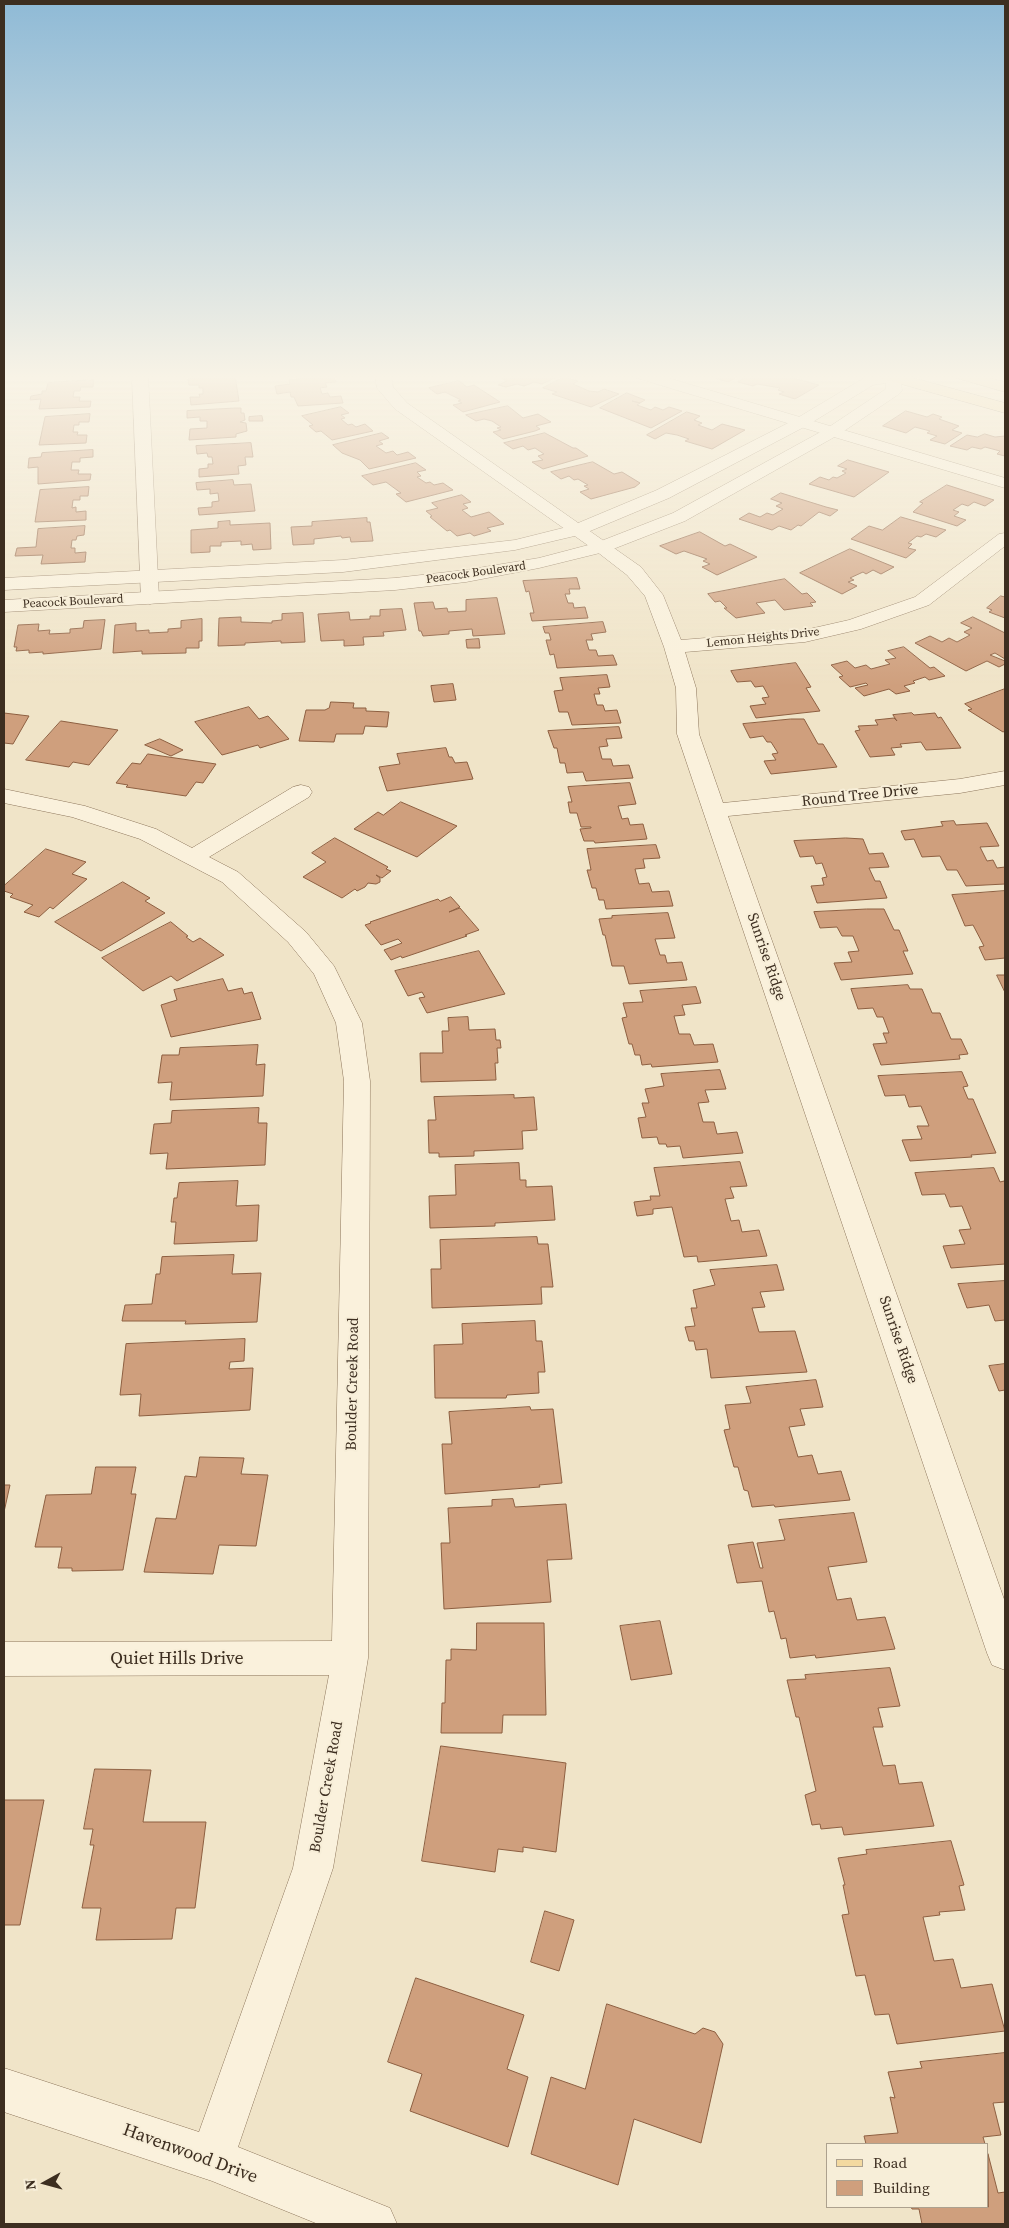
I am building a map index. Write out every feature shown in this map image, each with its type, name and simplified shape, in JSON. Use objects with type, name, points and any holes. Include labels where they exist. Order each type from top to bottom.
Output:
[{"type":"street","points":[[145,478],[150,598]]},
{"type":"street","name":"Sunrise Ridge","points":[[504,478],[634,571],[654,595],[674,647],[686,688],[688,734],[1005,1653]]},
{"type":"street","name":"Peacock Boulevard","points":[[4,584],[343,566],[515,545],[577,530],[663,494],[694,478]]},
{"type":"street","name":"Peacock Boulevard","points":[[4,606],[395,584],[466,576],[538,563],[602,547],[678,517],[749,478]]},
{"type":"street","points":[[988,478],[1005,483]]},
{"type":"street","name":"Lemon Heights Drive","points":[[674,647],[805,636],[854,625],[922,601],[1005,538]]},
{"type":"street","name":"Round Tree Drive","points":[[715,811],[960,786],[1005,778]]},
{"type":"street","points":[[193,857],[301,792]]},
{"type":"street","name":"Boulder Creek Road","points":[[4,796],[78,810],[148,834],[230,877],[296,937],[326,972],[349,1023],[357,1081],[350,1658],[313,1868],[212,2159]]},
{"type":"street","name":"Quiet Hills Drive","points":[[4,1659],[350,1658]]},
{"type":"street","name":"Havenwood Drive","points":[[4,2090],[212,2159],[374,2224]]},
{"type":"building","points":[[38,478],[90,478],[90,480],[38,484]]},
{"type":"building","points":[[364,478],[418,478],[434,485],[443,483],[453,490],[406,502],[396,494],[401,493],[386,482],[373,485]]},
{"type":"building","points":[[571,478],[632,478],[640,483],[635,487],[591,499],[580,492],[589,489],[584,486],[588,485],[578,479],[574,480]]},
{"type":"building","points":[[818,478],[829,480],[837,478],[881,478],[854,497],[809,484]]},
{"type":"building","points":[[233,480],[234,485],[251,484],[255,511],[199,515],[198,508],[212,507],[212,502],[219,501],[218,493],[210,494],[210,489],[197,490],[196,483]]},
{"type":"building","points":[[947,485],[994,500],[985,506],[974,502],[968,506],[962,504],[953,510],[959,512],[954,516],[966,520],[957,526],[913,512],[923,503],[920,502]]},
{"type":"building","points":[[89,487],[88,496],[80,496],[80,500],[73,500],[72,508],[76,507],[76,512],[86,511],[86,520],[35,522],[40,490]]},
{"type":"building","points":[[781,493],[838,510],[830,516],[819,512],[801,526],[798,525],[791,530],[779,526],[772,530],[739,519],[749,513],[760,517],[767,513],[773,515],[783,509],[776,506],[782,503],[771,499]]},
{"type":"building","points":[[462,495],[471,502],[463,504],[468,508],[462,510],[471,517],[489,512],[504,524],[487,528],[491,531],[474,536],[470,533],[457,536],[450,530],[447,531],[430,517],[432,516],[426,511],[438,508],[432,503]]},
{"type":"building","points":[[901,517],[946,530],[936,537],[926,534],[921,537],[917,536],[908,543],[912,544],[908,548],[916,550],[906,558],[851,539],[869,526],[882,530]]},
{"type":"building","points":[[367,518],[367,522],[370,522],[373,541],[351,542],[350,537],[342,538],[341,536],[314,539],[314,544],[293,545],[291,527],[312,526],[312,522]]},
{"type":"building","points":[[230,521],[230,525],[270,523],[271,549],[253,550],[252,544],[241,545],[241,541],[221,542],[221,546],[210,546],[210,552],[191,553],[191,530],[218,528],[218,522]]},
{"type":"building","points":[[85,526],[84,535],[77,536],[76,540],[72,540],[71,548],[75,548],[75,553],[86,552],[85,562],[41,564],[43,555],[15,556],[17,548],[36,547],[38,529]]},
{"type":"building","points":[[700,532],[725,546],[730,544],[757,557],[717,575],[702,567],[710,564],[703,561],[707,559],[684,551],[676,554],[660,546]]},
{"type":"building","points":[[850,549],[894,567],[881,574],[873,570],[850,578],[854,580],[848,582],[857,586],[842,594],[800,573]]},
{"type":"building","points":[[577,578],[580,589],[569,589],[570,594],[565,594],[568,603],[573,603],[574,608],[585,607],[588,618],[532,621],[530,613],[534,613],[529,591],[526,592],[523,581]]},
{"type":"building","points":[[785,579],[802,594],[807,593],[816,602],[810,603],[813,606],[784,610],[775,600],[756,603],[765,613],[736,618],[724,608],[727,608],[720,601],[715,602],[708,594]]},
{"type":"building","points":[[1001,596],[1005,597],[1005,618],[989,612],[992,610],[987,608]]},
{"type":"building","points":[[497,598],[505,634],[473,636],[472,629],[449,631],[449,634],[423,636],[421,631],[419,631],[414,603],[433,602],[435,609],[447,608],[448,612],[466,611],[466,600]]},
{"type":"building","points":[[402,609],[406,630],[383,632],[384,636],[363,637],[364,645],[344,646],[344,640],[321,641],[318,614],[349,612],[350,620],[370,619],[370,616],[380,616],[380,610]]},
{"type":"building","points":[[303,613],[305,642],[281,643],[281,641],[218,646],[219,618],[241,617],[241,622],[272,623],[272,621],[282,620],[282,614]]},
{"type":"building","points":[[973,617],[1005,633],[1005,659],[995,653],[990,655],[1005,661],[1005,664],[999,667],[987,661],[966,671],[915,643],[930,636],[942,642],[949,638],[957,642],[970,635],[964,632],[972,628],[961,623]]},
{"type":"building","points":[[202,619],[202,641],[199,641],[199,648],[186,648],[186,653],[142,654],[142,651],[113,653],[115,625],[136,623],[136,631],[149,630],[149,633],[168,632],[168,629],[181,628],[181,621]]},
{"type":"building","points":[[105,620],[101,649],[43,654],[43,652],[29,653],[29,650],[16,651],[17,647],[14,647],[18,625],[39,624],[38,631],[50,630],[49,634],[70,633],[70,629],[83,628],[84,621]]},
{"type":"building","points":[[603,622],[606,632],[591,634],[593,640],[586,640],[589,650],[596,650],[598,656],[613,655],[617,665],[557,668],[554,654],[550,655],[546,640],[551,640],[549,633],[545,633],[543,627]]},
{"type":"building","points":[[479,639],[480,648],[467,648],[466,640]]},
{"type":"building","points":[[904,647],[930,668],[934,667],[945,676],[929,680],[925,677],[913,681],[915,683],[904,686],[910,691],[896,694],[889,689],[864,696],[855,688],[868,685],[866,683],[850,687],[839,677],[843,676],[831,665],[847,661],[855,668],[866,665],[871,669],[890,664],[885,660],[896,658],[888,651]]},
{"type":"building","points":[[796,663],[811,687],[806,688],[820,711],[756,718],[750,706],[766,704],[762,698],[769,697],[763,686],[755,687],[751,681],[737,682],[731,671]]},
{"type":"building","points":[[607,675],[610,687],[598,688],[600,694],[594,694],[597,705],[603,705],[605,711],[617,710],[621,723],[572,725],[568,712],[559,712],[554,691],[563,690],[560,678]]},
{"type":"building","points":[[453,684],[456,700],[434,702],[431,686]]},
{"type":"building","points":[[1005,689],[1005,731],[1003,732],[968,710],[972,709],[965,704]]},
{"type":"building","points":[[331,702],[354,703],[353,708],[366,708],[366,711],[389,712],[387,727],[365,726],[363,734],[336,734],[334,742],[299,741],[306,710],[325,710],[329,708]]},
{"type":"building","points":[[249,707],[259,719],[268,716],[289,739],[260,748],[258,745],[222,755],[195,722]]},
{"type":"building","points":[[4,713],[29,716],[13,744],[4,743]]},
{"type":"building","points":[[912,713],[914,715],[935,713],[938,718],[941,717],[961,748],[926,750],[921,742],[900,744],[902,747],[891,748],[895,755],[870,757],[855,731],[860,730],[858,726],[878,725],[875,720],[894,718],[897,721],[893,715]]},
{"type":"building","points":[[804,719],[818,744],[823,744],[837,767],[771,774],[764,761],[776,760],[772,754],[778,753],[771,742],[767,742],[763,736],[750,738],[743,724]]},
{"type":"building","points":[[61,721],[118,730],[89,765],[73,762],[69,767],[26,760]]},
{"type":"building","points":[[619,727],[622,738],[606,739],[608,746],[599,747],[602,759],[611,759],[613,766],[629,765],[633,778],[586,781],[583,772],[567,773],[565,763],[560,763],[557,748],[554,748],[548,731]]},
{"type":"building","points":[[160,739],[183,750],[171,756],[145,745]]},
{"type":"building","points":[[446,748],[449,757],[452,757],[455,763],[467,762],[473,779],[387,791],[379,767],[400,764],[397,754]]},
{"type":"building","points":[[148,754],[216,764],[203,783],[196,782],[186,796],[126,787],[128,785],[116,783],[132,763],[140,764]]},
{"type":"building","points":[[630,783],[636,804],[618,806],[622,819],[628,818],[630,825],[643,824],[647,839],[595,843],[594,841],[584,841],[580,829],[591,827],[581,827],[577,813],[570,813],[568,802],[572,802],[568,787]]},
{"type":"building","points":[[401,802],[457,826],[417,857],[354,829],[378,812],[383,815]]},
{"type":"building","points":[[954,821],[956,825],[987,823],[999,846],[980,847],[987,861],[993,860],[997,868],[1005,867],[1005,884],[966,886],[957,870],[947,870],[940,856],[922,857],[914,839],[905,840],[901,831],[943,826],[941,822]]},
{"type":"building","points":[[335,838],[388,867],[386,869],[391,871],[382,878],[376,875],[380,878],[380,882],[376,884],[368,883],[365,887],[357,891],[355,889],[342,898],[303,877],[326,862],[312,853]]},
{"type":"building","points":[[863,839],[869,854],[883,853],[889,867],[869,868],[875,881],[880,881],[887,898],[817,903],[811,886],[824,885],[822,878],[827,877],[822,863],[816,864],[813,856],[800,857],[794,841]]},
{"type":"building","points":[[656,845],[660,858],[643,859],[645,868],[635,869],[639,884],[649,883],[652,892],[669,891],[673,906],[606,909],[604,900],[599,900],[596,888],[592,888],[587,870],[591,870],[587,849]]},
{"type":"building","points":[[46,849],[86,862],[72,874],[87,879],[53,909],[50,907],[39,917],[24,912],[33,905],[10,897],[13,894],[4,891],[4,886]]},
{"type":"building","points":[[123,882],[150,898],[145,901],[165,913],[101,951],[55,922]]},
{"type":"building","points":[[1005,891],[1005,958],[985,960],[979,947],[984,946],[973,925],[965,926],[952,895]]},
{"type":"building","points":[[451,897],[460,907],[449,912],[460,908],[479,930],[465,935],[467,936],[391,960],[384,950],[402,943],[398,939],[381,945],[365,925],[438,899],[440,901]]},
{"type":"building","points":[[884,909],[894,930],[899,930],[908,951],[903,951],[913,974],[841,980],[834,963],[852,962],[848,952],[859,951],[853,936],[842,936],[837,927],[820,928],[814,912]]},
{"type":"building","points":[[668,913],[675,938],[655,939],[660,955],[665,955],[667,963],[682,962],[687,980],[629,984],[624,966],[612,966],[605,935],[603,935],[599,919],[612,918],[612,916]]},
{"type":"building","points":[[171,922],[193,942],[200,938],[224,955],[177,981],[171,976],[143,991],[102,958]]},
{"type":"building","points":[[479,951],[505,994],[427,1013],[419,998],[425,997],[422,992],[408,996],[395,971]]},
{"type":"building","points":[[997,975],[1005,975],[1005,992]]},
{"type":"building","points":[[223,979],[228,991],[242,988],[244,994],[252,992],[261,1019],[171,1037],[161,1005],[177,1000],[174,990]]},
{"type":"building","points":[[908,985],[910,989],[922,989],[932,1013],[940,1013],[951,1039],[961,1039],[968,1054],[959,1055],[960,1059],[881,1065],[873,1044],[887,1043],[883,1033],[889,1033],[883,1017],[877,1017],[873,1008],[858,1009],[851,989]]},
{"type":"building","points":[[696,987],[701,1003],[682,1005],[685,1015],[674,1016],[679,1034],[690,1034],[694,1045],[713,1044],[718,1062],[652,1067],[651,1064],[642,1065],[640,1055],[635,1055],[632,1044],[629,1044],[622,1018],[627,1017],[623,1003],[643,1002],[640,991]]},
{"type":"building","points":[[468,1017],[469,1030],[495,1029],[496,1040],[500,1040],[501,1048],[497,1048],[498,1063],[495,1063],[496,1080],[421,1082],[420,1053],[443,1053],[442,1031],[449,1031],[448,1018]]},
{"type":"building","points":[[258,1045],[256,1065],[265,1064],[263,1096],[170,1100],[172,1082],[158,1083],[162,1055],[179,1055],[180,1048]]},
{"type":"building","points":[[720,1070],[726,1089],[705,1090],[709,1102],[698,1103],[703,1122],[714,1122],[717,1134],[737,1132],[743,1153],[683,1158],[680,1146],[667,1147],[666,1144],[659,1144],[657,1137],[642,1138],[638,1118],[646,1117],[642,1103],[649,1103],[645,1089],[664,1086],[661,1074]]},
{"type":"building","points":[[962,1072],[968,1086],[963,1087],[968,1099],[973,1099],[996,1153],[971,1155],[972,1157],[910,1161],[902,1140],[922,1139],[917,1126],[929,1126],[921,1106],[909,1107],[905,1095],[885,1096],[878,1076]]},
{"type":"building","points":[[514,1095],[514,1098],[534,1097],[537,1130],[522,1131],[523,1149],[474,1151],[474,1156],[439,1157],[439,1153],[429,1153],[428,1120],[436,1120],[434,1097]]},
{"type":"building","points":[[259,1108],[258,1123],[267,1123],[265,1165],[166,1169],[168,1153],[150,1154],[154,1124],[171,1123],[172,1111]]},
{"type":"building","points":[[740,1162],[747,1186],[730,1187],[734,1198],[725,1199],[731,1221],[739,1220],[742,1232],[759,1230],[767,1256],[698,1262],[697,1256],[684,1257],[672,1207],[653,1209],[653,1214],[637,1216],[634,1202],[651,1200],[650,1196],[660,1196],[654,1168]]},
{"type":"building","points":[[519,1163],[520,1180],[526,1180],[526,1187],[552,1186],[555,1220],[495,1223],[495,1226],[430,1228],[429,1196],[456,1195],[455,1165]]},
{"type":"building","points":[[994,1168],[1000,1182],[1004,1181],[1005,1183],[1005,1264],[951,1268],[943,1246],[965,1244],[959,1230],[971,1229],[962,1206],[950,1207],[945,1194],[922,1195],[915,1173]]},
{"type":"building","points":[[238,1181],[236,1206],[259,1205],[257,1241],[174,1244],[176,1222],[171,1222],[174,1198],[177,1198],[179,1183]]},
{"type":"building","points":[[537,1237],[538,1244],[548,1244],[553,1287],[541,1287],[542,1304],[432,1308],[431,1269],[441,1269],[440,1240]]},
{"type":"building","points":[[234,1255],[232,1274],[261,1273],[257,1322],[185,1324],[186,1321],[122,1321],[125,1305],[152,1304],[156,1274],[160,1274],[162,1257]]},
{"type":"building","points":[[777,1265],[784,1290],[760,1292],[765,1307],[752,1308],[759,1332],[795,1331],[807,1372],[711,1378],[707,1349],[696,1350],[694,1341],[689,1341],[685,1327],[695,1326],[691,1308],[697,1308],[693,1290],[715,1285],[710,1270]]},
{"type":"building","points":[[1005,1281],[1005,1320],[995,1321],[989,1305],[967,1308],[958,1284]]},
{"type":"building","points":[[535,1321],[536,1341],[542,1341],[545,1372],[538,1372],[539,1393],[507,1395],[506,1398],[435,1398],[434,1345],[463,1344],[462,1324]]},
{"type":"building","points":[[245,1339],[244,1361],[230,1362],[229,1369],[253,1368],[250,1410],[139,1416],[141,1394],[120,1395],[126,1344]]},
{"type":"building","points":[[1005,1364],[1005,1390],[999,1391],[989,1366]]},
{"type":"building","points":[[816,1380],[823,1407],[800,1409],[805,1425],[789,1427],[798,1457],[812,1455],[818,1474],[841,1471],[850,1500],[775,1507],[774,1505],[752,1507],[748,1491],[744,1490],[738,1467],[734,1467],[724,1430],[730,1429],[725,1405],[751,1403],[746,1387]]},
{"type":"building","points":[[530,1407],[531,1410],[553,1409],[562,1483],[539,1485],[540,1487],[445,1494],[442,1444],[452,1444],[449,1412]]},
{"type":"building","points":[[200,1457],[244,1458],[241,1474],[268,1475],[256,1546],[219,1545],[213,1574],[144,1572],[156,1518],[176,1519],[185,1476],[196,1477]]},
{"type":"building","points":[[96,1467],[136,1467],[131,1494],[136,1494],[123,1570],[72,1571],[72,1568],[58,1568],[62,1547],[35,1547],[46,1495],[91,1494]]},
{"type":"building","points":[[4,1485],[10,1485],[4,1512]]},
{"type":"building","points":[[513,1499],[515,1507],[566,1504],[572,1559],[547,1560],[551,1602],[444,1609],[441,1543],[450,1543],[448,1508],[492,1506],[492,1500]]},
{"type":"building","points":[[854,1513],[867,1562],[828,1567],[837,1600],[851,1598],[857,1620],[885,1617],[895,1649],[816,1658],[815,1655],[790,1658],[786,1638],[781,1639],[774,1611],[769,1612],[762,1581],[737,1583],[728,1545],[753,1542],[760,1568],[763,1568],[757,1543],[785,1540],[779,1520]]},
{"type":"building","points":[[660,1621],[672,1674],[631,1680],[620,1626]]},
{"type":"building","points":[[477,1623],[544,1623],[546,1715],[503,1715],[502,1733],[441,1733],[442,1703],[445,1703],[446,1660],[451,1660],[451,1649],[476,1650]]},
{"type":"building","points":[[890,1668],[900,1706],[878,1708],[883,1727],[873,1727],[883,1766],[895,1765],[899,1784],[922,1782],[934,1826],[844,1835],[842,1827],[821,1829],[820,1824],[812,1825],[805,1795],[816,1791],[799,1717],[796,1717],[787,1680],[806,1679],[805,1675]]},
{"type":"building","points":[[441,1746],[566,1763],[556,1852],[523,1847],[523,1852],[498,1849],[495,1872],[422,1861]]},
{"type":"building","points":[[95,1769],[151,1770],[143,1822],[206,1822],[195,1908],[176,1908],[172,1939],[96,1940],[101,1908],[82,1908],[94,1845],[90,1845],[93,1829],[84,1829]]},
{"type":"building","points":[[4,1800],[44,1800],[20,1925],[4,1925]]},
{"type":"building","points":[[951,1841],[964,1885],[959,1886],[965,1910],[939,1912],[940,1915],[923,1917],[934,1961],[953,1959],[961,1988],[992,1984],[1005,2031],[897,2044],[889,2014],[875,2015],[865,1975],[856,1976],[842,1915],[849,1914],[843,1885],[845,1885],[838,1858],[867,1854],[866,1850]]},
{"type":"building","points":[[545,1911],[574,1920],[559,1971],[531,1962]]},
{"type":"building","points":[[416,1978],[524,2015],[507,2069],[528,2077],[508,2147],[410,2111],[422,2074],[388,2062]]},
{"type":"building","points":[[607,2004],[695,2034],[703,2028],[715,2032],[723,2044],[701,2143],[634,2119],[618,2185],[531,2154],[551,2077],[585,2089]]},
{"type":"building","points":[[1005,2053],[1005,2102],[993,2103],[1001,2135],[983,2137],[985,2143],[866,2143],[864,2136],[898,2133],[890,2097],[895,2098],[888,2072],[922,2068],[920,2062]]},
{"type":"building","points":[[989,2158],[998,2193],[1005,2192],[1005,2224],[922,2224],[919,2209],[912,2209],[989,2208]]}]
